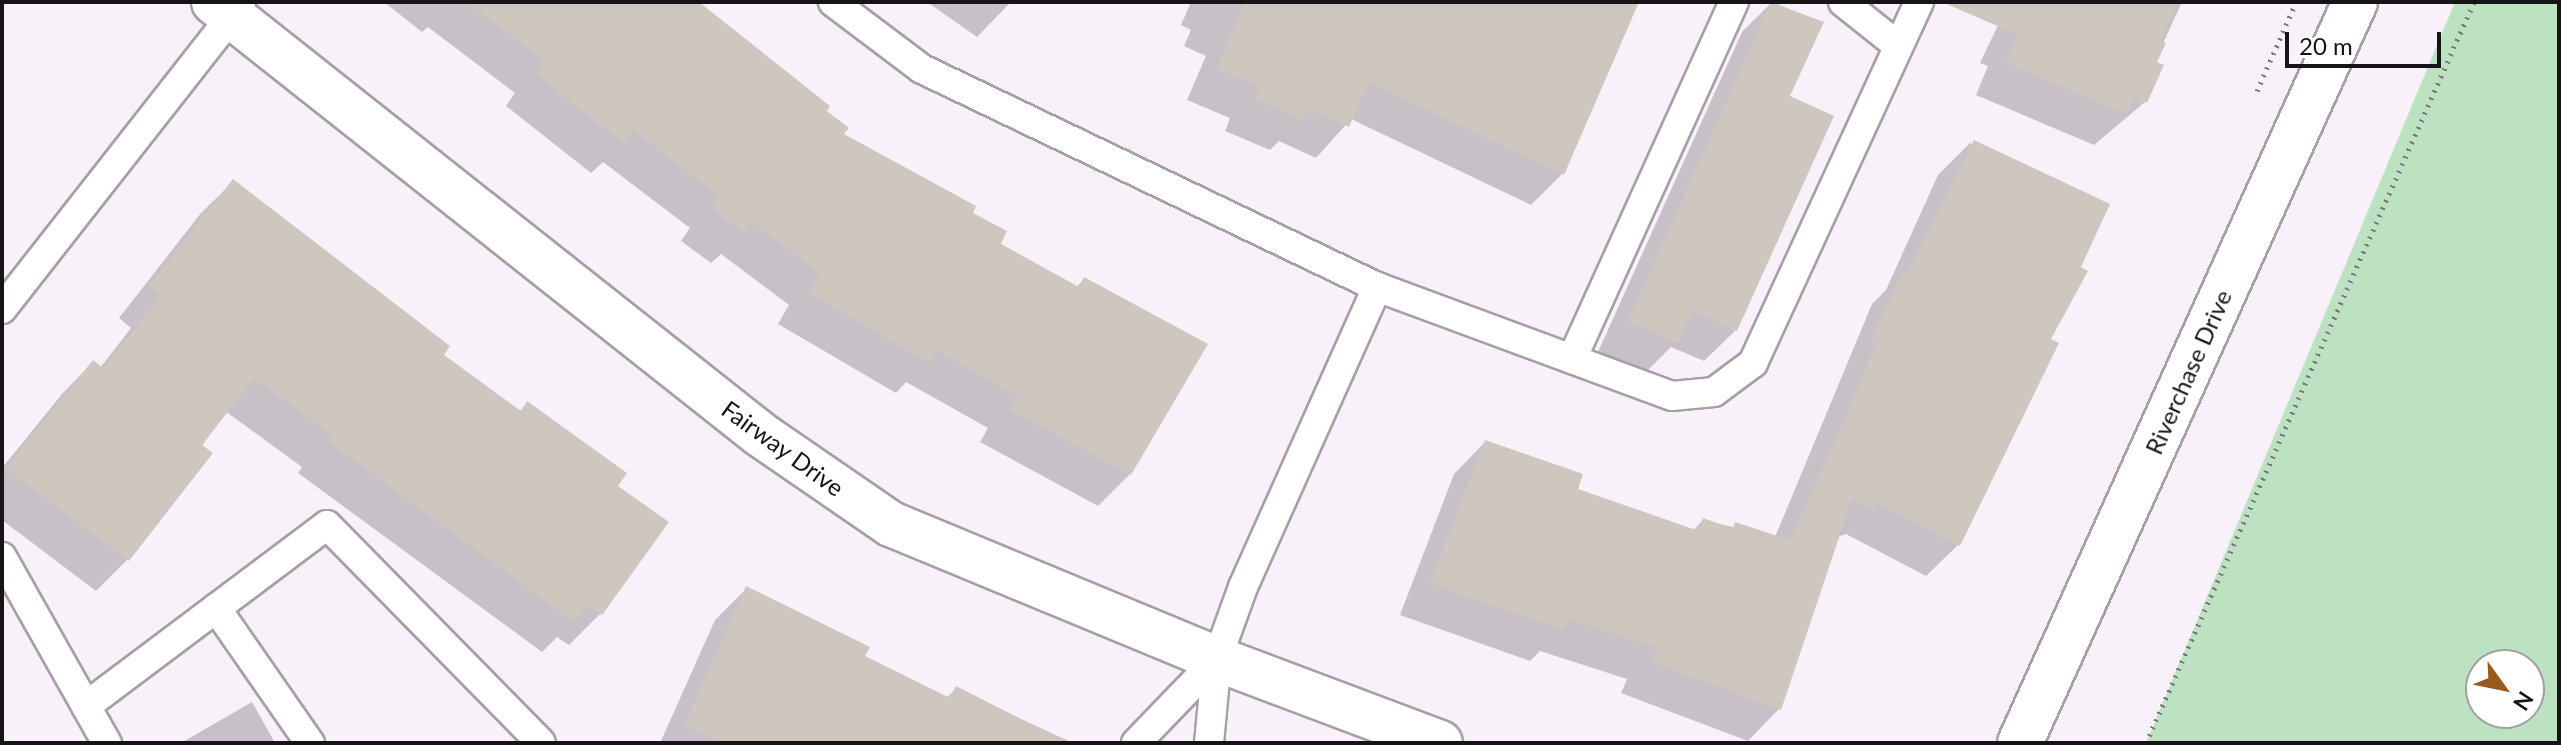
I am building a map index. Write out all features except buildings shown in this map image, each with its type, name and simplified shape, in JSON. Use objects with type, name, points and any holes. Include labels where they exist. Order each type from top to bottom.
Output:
[{"type":"street","name":"Riverchase Drive","points":[[2020,743],[2355,2]]},
{"type":"street","name":"Fairway Drive","points":[[230,6],[760,434],[891,524],[1217,659],[1440,743]]},
{"type":"lane","points":[[833,2],[922,69],[1377,287],[1672,396],[1692,397],[1714,392],[1753,363],[1919,2]]},
{"type":"lane","points":[[1572,359],[1734,2]]},
{"type":"lane","points":[[1843,2],[1897,45]]},
{"type":"lane","points":[[2,309],[230,6]]},
{"type":"lane","points":[[1209,743],[1217,659],[1248,574],[1377,287]]},
{"type":"lane","points":[[86,706],[327,525],[541,743]]},
{"type":"lane","points":[[2,557],[107,743]]},
{"type":"lane","points":[[216,608],[310,743]]},
{"type":"lane","points":[[1136,743],[1217,659]]},
{"type":"path","points":[[2146,743],[2474,2]]},
{"type":"green space","points":[[2455,2],[2559,2],[2559,743],[2146,743]]}]
